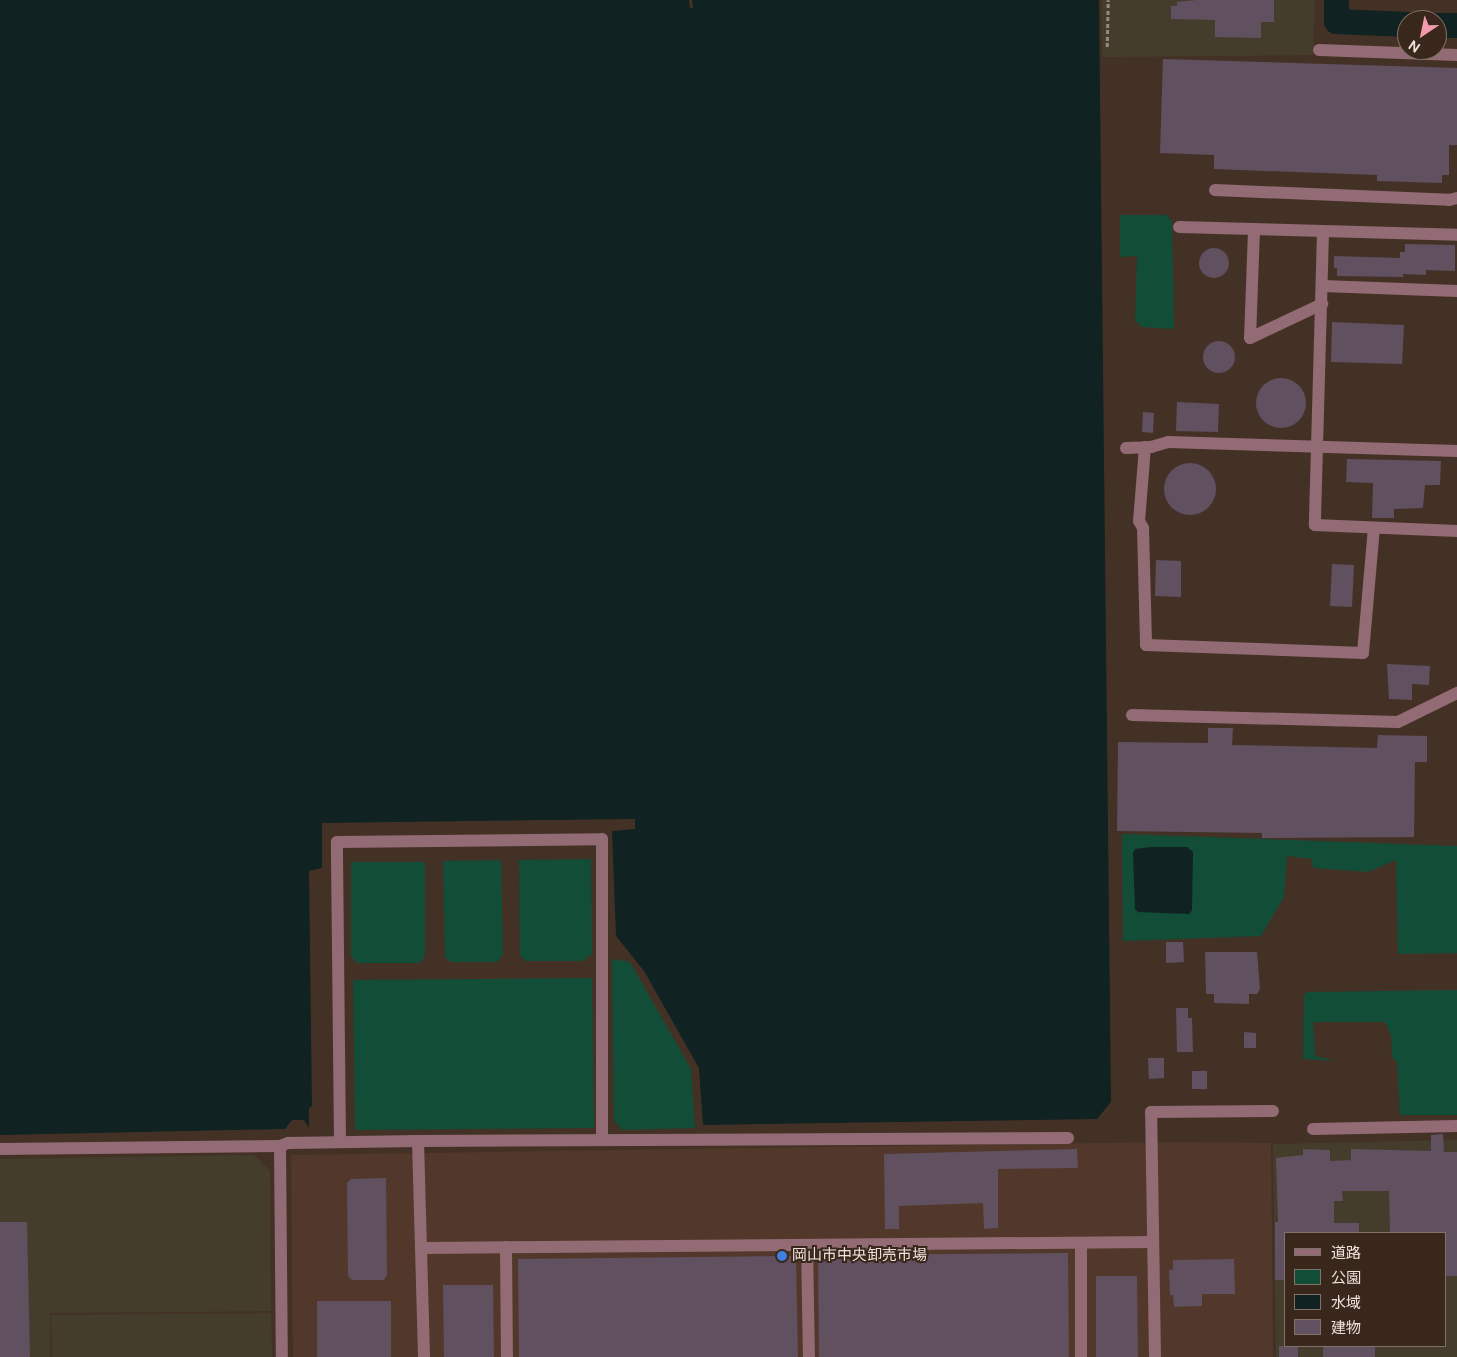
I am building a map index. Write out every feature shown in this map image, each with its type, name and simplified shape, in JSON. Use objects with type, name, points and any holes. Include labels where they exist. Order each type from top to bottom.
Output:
[{"type":"street","points":[[1319,50],[1457,55]]},
{"type":"street","points":[[1215,190],[1448,200],[1457,198]]},
{"type":"street","points":[[1179,228],[1457,235]]},
{"type":"street","points":[[1254,230],[1250,338],[1322,304]]},
{"type":"street","points":[[1323,232],[1315,525],[1457,531]]},
{"type":"street","points":[[1323,286],[1457,291]]},
{"type":"street","points":[[1126,448],[1145,447],[1168,442],[1457,451]]},
{"type":"street","points":[[1145,447],[1139,521],[1143,528],[1146,646],[1363,653],[1374,528]]},
{"type":"street","points":[[1132,714],[1398,722],[1457,693]]},
{"type":"street","points":[[340,1142],[337,842],[602,839],[602,1139]]},
{"type":"street","points":[[1155,1357],[1151,1112],[1273,1111]]},
{"type":"street","points":[[1313,1128],[1457,1126]]},
{"type":"street","points":[[0,1148],[280,1146],[340,1142],[602,1139],[1068,1138]]},
{"type":"street","points":[[418,1141],[424,1357]]},
{"type":"street","points":[[280,1146],[282,1357]]},
{"type":"street","points":[[1081,1242],[1081,1357]]},
{"type":"street","points":[[422,1248],[1153,1242]]},
{"type":"street","points":[[807,1245],[808,1357]]},
{"type":"street","points":[[506,1247],[507,1357]]},
{"type":"path","points":[[1107,47],[1108,0]]},
{"type":"shaded area","points":[[1102,0],[1315,0],[1313,55],[1102,57]]},
{"type":"shaded area","points":[[1457,1140],[1457,1357],[1276,1357],[1273,1144]]},
{"type":"shaded area","name":"岡山市中央卸売市場","points":[[1174,1142],[1271,1143],[1273,1357],[293,1357],[291,1155]]},
{"type":"shaded area","points":[[254,1155],[270,1171],[271,1311],[50,1313],[50,1357],[0,1357],[0,1159]]},
{"type":"shaded area","points":[[271,1313],[272,1357],[52,1357],[51,1315]]},
{"type":"green space","points":[[1120,215],[1166,215],[1172,221],[1174,329],[1142,327],[1135,321],[1137,256],[1120,257]]},
{"type":"green space","points":[[1122,834],[1457,846],[1457,953],[1398,954],[1396,860],[1368,872],[1313,868],[1312,859],[1287,856],[1284,897],[1261,936],[1123,941]]},
{"type":"green space","points":[[591,859],[592,954],[583,961],[526,961],[520,955],[519,860]]},
{"type":"green space","points":[[501,860],[503,954],[497,962],[451,962],[445,957],[443,861]]},
{"type":"green space","points":[[351,862],[425,862],[425,955],[420,963],[357,963],[351,956]]},
{"type":"green space","points":[[612,959],[630,962],[691,1069],[695,1128],[622,1130],[614,1120]]},
{"type":"green space","points":[[592,978],[594,1128],[355,1130],[353,980]]},
{"type":"green space","points":[[1457,990],[1457,1115],[1400,1115],[1397,1062],[1392,1057],[1391,1035],[1385,1022],[1313,1022],[1315,1056],[1336,1061],[1303,1059],[1304,995],[1308,992]]},
{"type":"water","points":[[0,0],[689,0],[690,8],[693,8],[692,0],[1099,0],[1111,1102],[1097,1119],[703,1125],[699,1068],[644,971],[616,936],[612,831],[635,829],[635,819],[322,823],[322,868],[309,871],[312,1106],[309,1108],[309,1128],[304,1120],[292,1120],[285,1129],[0,1135]]},
{"type":"water","points":[[1187,847],[1193,852],[1192,910],[1189,914],[1138,912],[1135,909],[1133,853],[1135,849]]},
{"type":"building","points":[[1196,0],[1274,0],[1274,22],[1261,22],[1261,38],[1215,37],[1215,20],[1171,19],[1171,6],[1177,6],[1177,2]]},
{"type":"building","points":[[1163,59],[1457,68],[1457,145],[1449,145],[1449,175],[1442,175],[1442,183],[1377,181],[1377,175],[1214,169],[1214,155],[1160,153]]},
{"type":"building","points":[[1405,244],[1455,245],[1455,271],[1426,270],[1426,275],[1403,274],[1403,277],[1337,276],[1337,268],[1334,268],[1334,256],[1400,258],[1400,252],[1405,252]]},
{"type":"building","points":[[1214,248],[1220,249],[1228,257],[1228,269],[1220,277],[1214,278],[1208,277],[1200,269],[1199,263],[1200,257],[1208,249]]},
{"type":"building","points":[[1332,322],[1404,325],[1402,364],[1331,362]]},
{"type":"building","points":[[1219,341],[1230,346],[1235,357],[1230,368],[1219,373],[1208,368],[1203,357],[1208,346]]},
{"type":"building","points":[[1286,378],[1299,385],[1305,393],[1305,413],[1299,421],[1291,427],[1276,428],[1263,421],[1257,413],[1256,398],[1263,385],[1271,379]]},
{"type":"building","points":[[1177,402],[1219,404],[1218,432],[1176,431]]},
{"type":"building","points":[[1143,412],[1154,413],[1153,433],[1142,432]]},
{"type":"building","points":[[1347,459],[1441,461],[1440,485],[1425,485],[1423,508],[1394,509],[1394,518],[1372,518],[1373,483],[1346,482]]},
{"type":"building","points":[[1190,463],[1204,467],[1212,475],[1216,489],[1212,503],[1204,511],[1190,515],[1176,511],[1168,503],[1164,489],[1168,475],[1176,467]]},
{"type":"building","points":[[1156,560],[1181,561],[1181,597],[1155,596]]},
{"type":"building","points":[[1332,564],[1354,565],[1352,607],[1330,606]]},
{"type":"building","points":[[1387,664],[1430,666],[1429,685],[1412,684],[1412,700],[1389,699]]},
{"type":"building","points":[[1208,728],[1233,728],[1232,745],[1377,748],[1378,735],[1427,736],[1427,762],[1415,762],[1414,837],[1262,838],[1262,833],[1117,831],[1118,742],[1208,743]]},
{"type":"building","points":[[1166,942],[1183,942],[1184,962],[1166,963]]},
{"type":"building","points":[[1205,952],[1257,952],[1260,989],[1257,994],[1249,994],[1249,1004],[1214,1003],[1214,994],[1206,994]]},
{"type":"building","points":[[1176,1008],[1188,1008],[1188,1018],[1192,1018],[1193,1052],[1177,1052]]},
{"type":"building","points":[[1244,1032],[1256,1033],[1256,1048],[1244,1048]]},
{"type":"building","points":[[1148,1058],[1164,1058],[1164,1078],[1149,1079]]},
{"type":"building","points":[[1192,1071],[1207,1071],[1207,1089],[1192,1089]]},
{"type":"building","points":[[1443,1134],[1444,1152],[1457,1152],[1457,1276],[1447,1276],[1447,1232],[1390,1232],[1389,1191],[1342,1191],[1343,1201],[1334,1201],[1334,1223],[1359,1223],[1359,1232],[1284,1232],[1284,1280],[1275,1280],[1275,1222],[1278,1222],[1276,1158],[1303,1155],[1303,1149],[1330,1150],[1330,1161],[1351,1160],[1351,1149],[1431,1151],[1431,1135]]},
{"type":"building","points":[[1077,1149],[1078,1168],[998,1169],[998,1228],[984,1229],[983,1203],[899,1206],[899,1229],[885,1229],[884,1154]]},
{"type":"building","points":[[386,1178],[387,1275],[384,1280],[352,1280],[348,1276],[347,1183],[351,1179]]},
{"type":"building","points":[[0,1222],[27,1222],[30,1357],[0,1357]]},
{"type":"building","points":[[1068,1253],[1069,1357],[819,1357],[818,1255]]},
{"type":"building","points":[[796,1256],[798,1357],[519,1357],[518,1259]]},
{"type":"building","points":[[1234,1259],[1235,1294],[1202,1294],[1202,1306],[1174,1307],[1173,1295],[1170,1295],[1169,1270],[1173,1270],[1173,1260]]},
{"type":"building","points":[[1096,1276],[1137,1276],[1138,1357],[1096,1357]]},
{"type":"building","points":[[443,1285],[493,1285],[494,1357],[444,1357]]},
{"type":"building","points":[[317,1301],[391,1301],[391,1357],[317,1357]]},
{"type":"building","points":[[1279,1346],[1298,1347],[1298,1357],[1279,1357]]},
{"type":"building","points":[[1323,1347],[1375,1347],[1375,1357],[1323,1357]]},
{"type":"waterway","points":[[1336,0],[1336,21],[1397,24]]},
{"type":"waterway","points":[[1447,25],[1457,25]]},
{"type":"place","name":"岡山市中央卸売市場","points":[[782,1256]]}]
